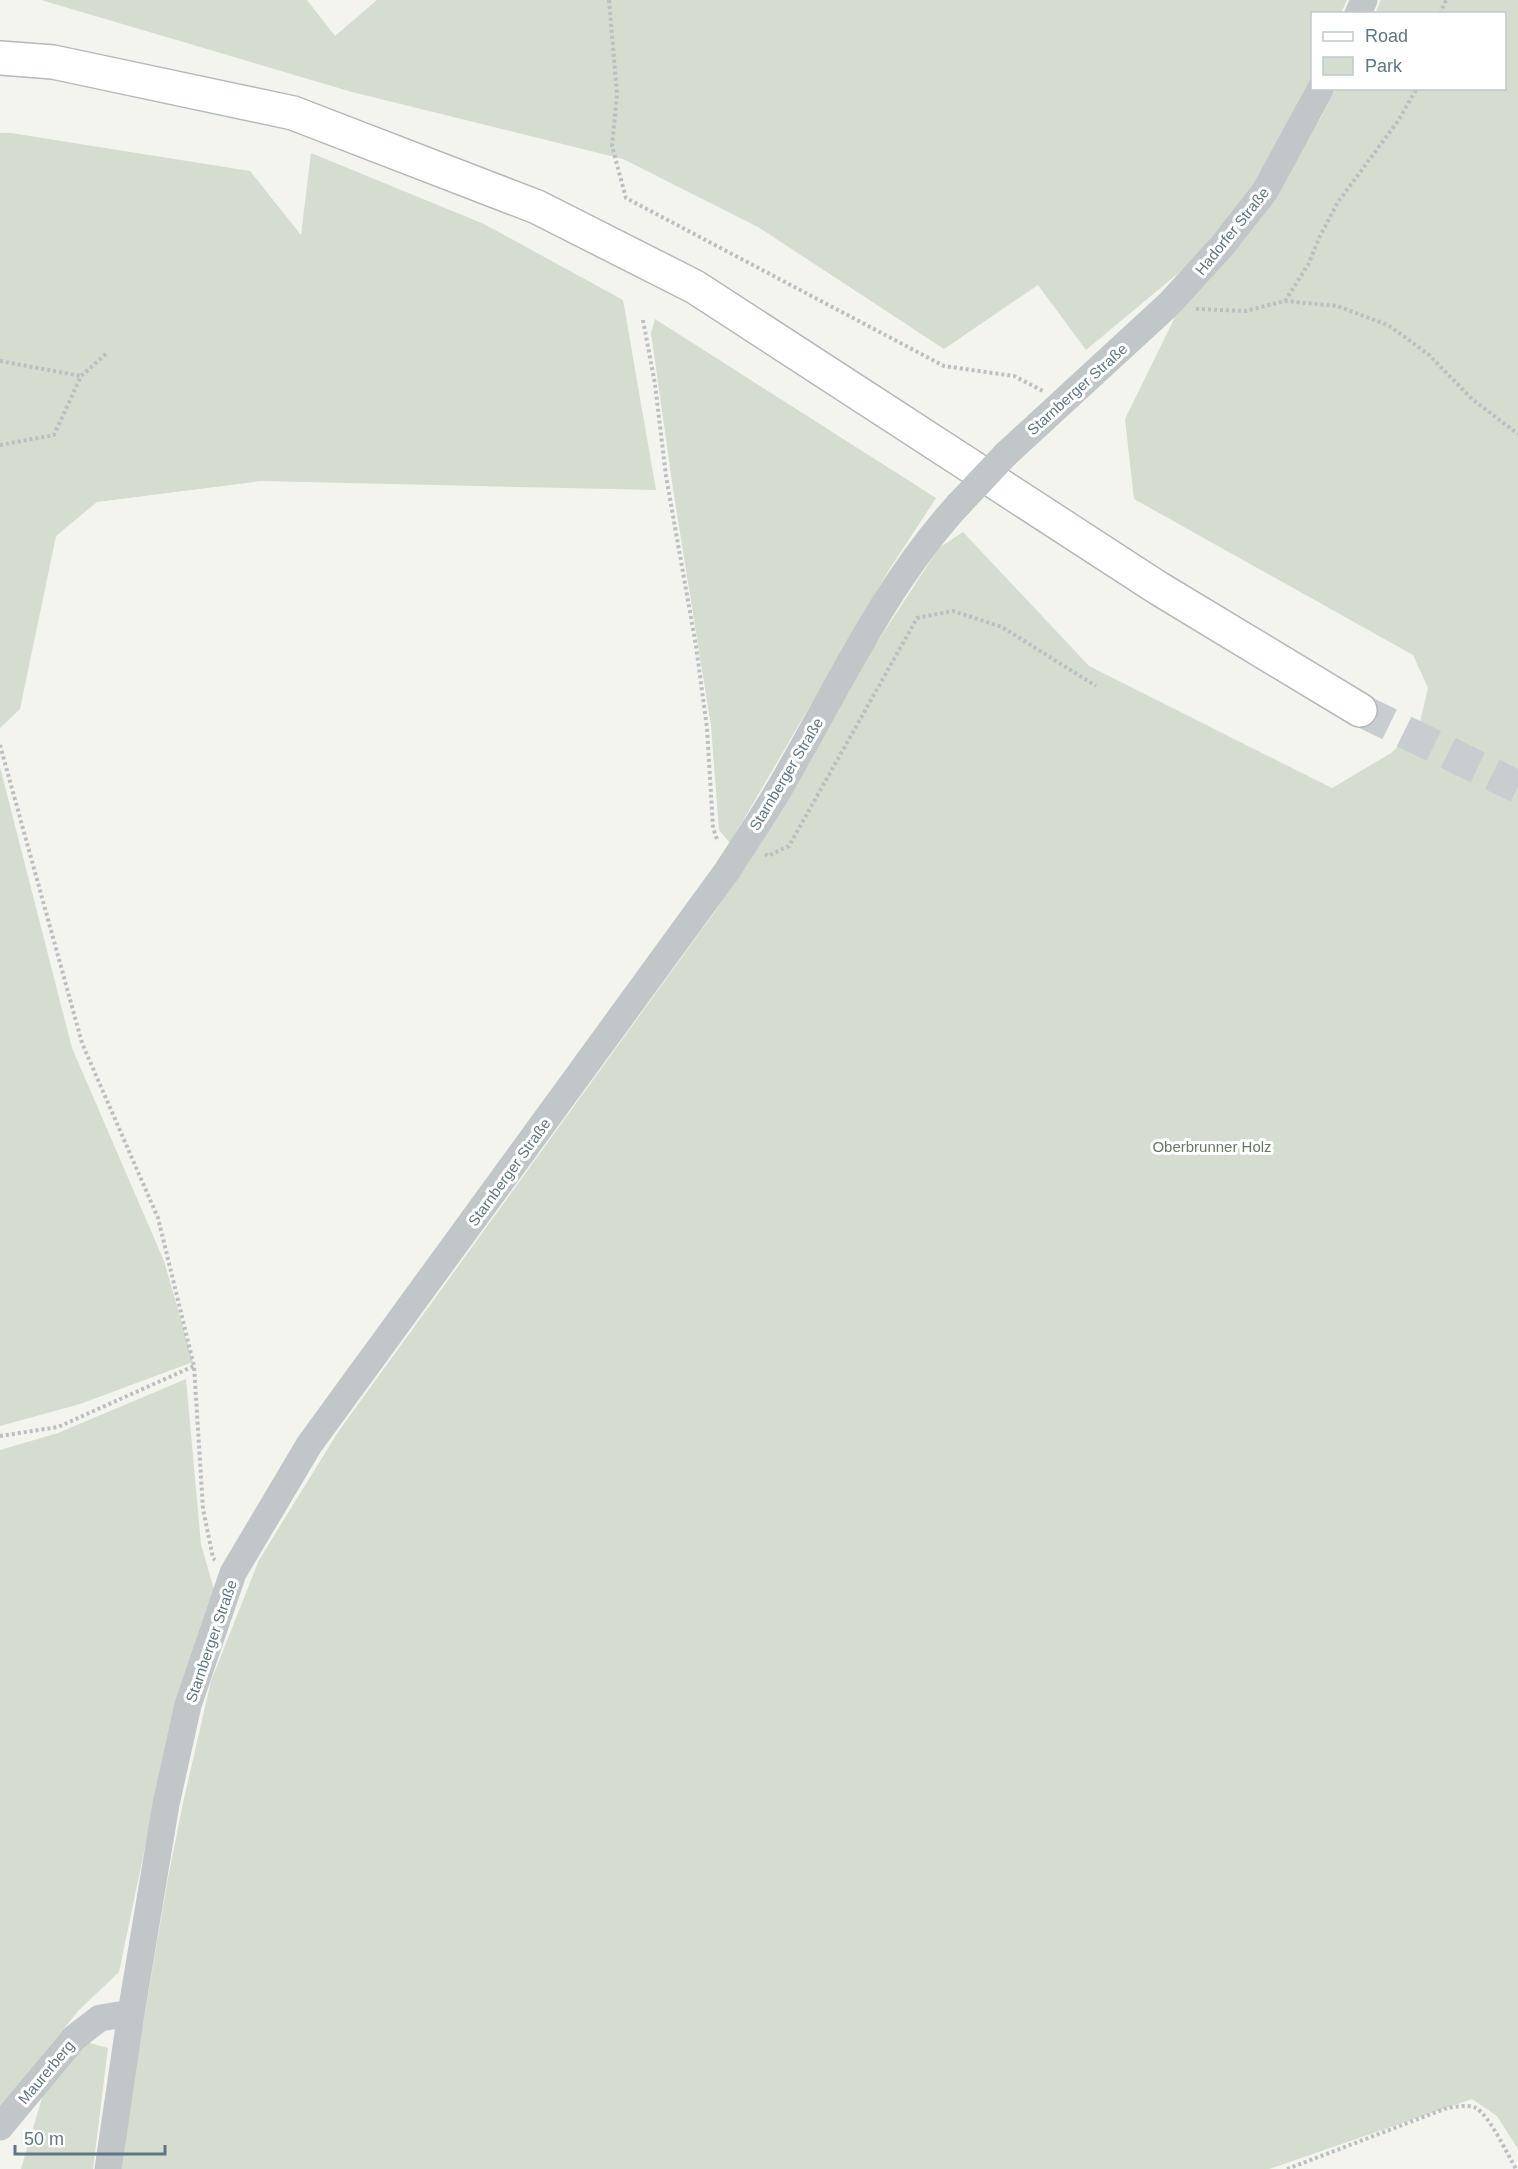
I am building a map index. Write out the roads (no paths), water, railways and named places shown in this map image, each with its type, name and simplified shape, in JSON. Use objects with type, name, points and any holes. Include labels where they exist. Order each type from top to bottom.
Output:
[{"type":"main road","points":[[0,58],[53,62],[293,113],[537,207],[695,287],[1148,582],[1360,710]]},
{"type":"street","name":"Hadorfer Straße","points":[[1169,304],[1222,246],[1265,192],[1320,90]]},
{"type":"street","name":"Starnberger Straße","points":[[108,2169],[130,2013],[166,1804],[188,1705],[233,1574],[309,1445],[727,871],[789,773],[880,610],[940,524],[1005,454],[1169,304]]},
{"type":"street","name":"Maurerberg","points":[[0,2127],[74,2038],[100,2018],[130,2013]]},
{"type":"tunnel","points":[[1360,710],[1518,787]]},
{"type":"park label","name":"Oberbrunner Holz","points":[[1212,1146]]}]
